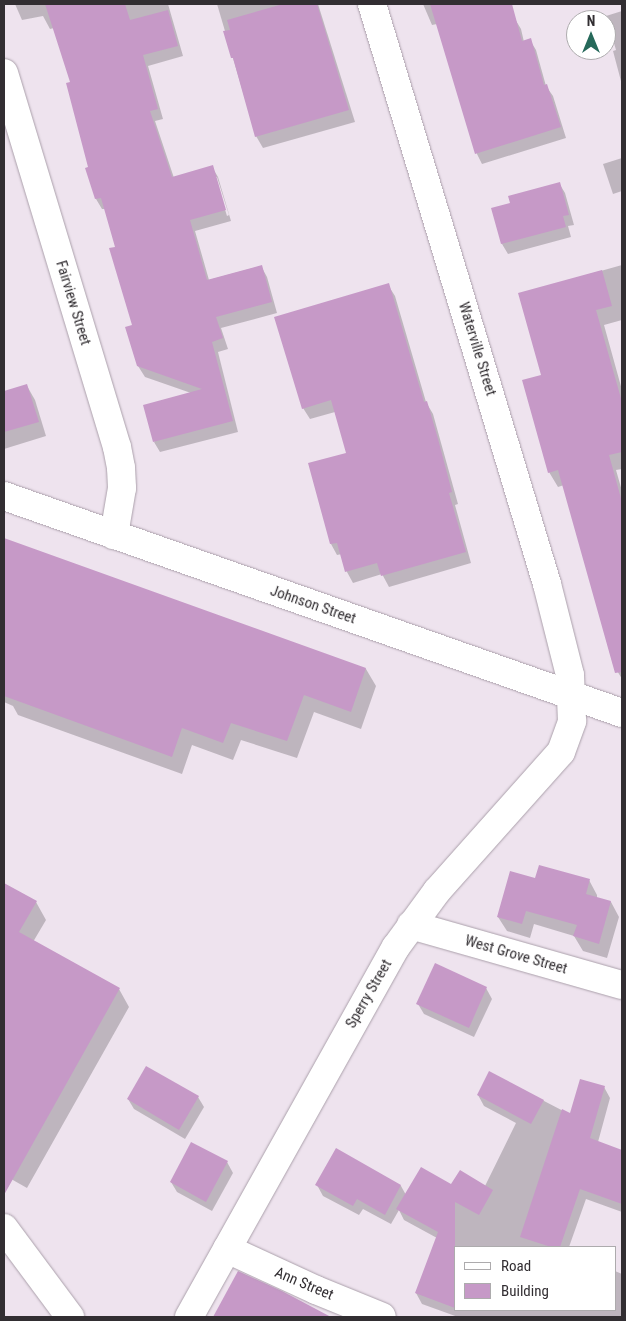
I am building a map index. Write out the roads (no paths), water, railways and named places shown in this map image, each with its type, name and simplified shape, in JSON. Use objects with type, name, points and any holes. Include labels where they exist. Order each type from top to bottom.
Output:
[{"type":"street","name":"Waterville Street","points":[[372,4],[547,584],[565,652],[572,696]]},
{"type":"street","name":"Fairview Street","points":[[4,73],[117,448],[122,488],[114,535]]},
{"type":"street","name":"Johnson Street","points":[[4,496],[622,713]]},
{"type":"street","name":"Sperry Street","points":[[189,1317],[378,977],[411,925],[437,891],[561,752],[572,721],[572,696]]},
{"type":"street","name":"West Grove Street","points":[[411,925],[622,985]]},
{"type":"street","points":[[4,1228],[70,1317]]},
{"type":"street","name":"Ann Street","points":[[227,1249],[382,1317]]}]
